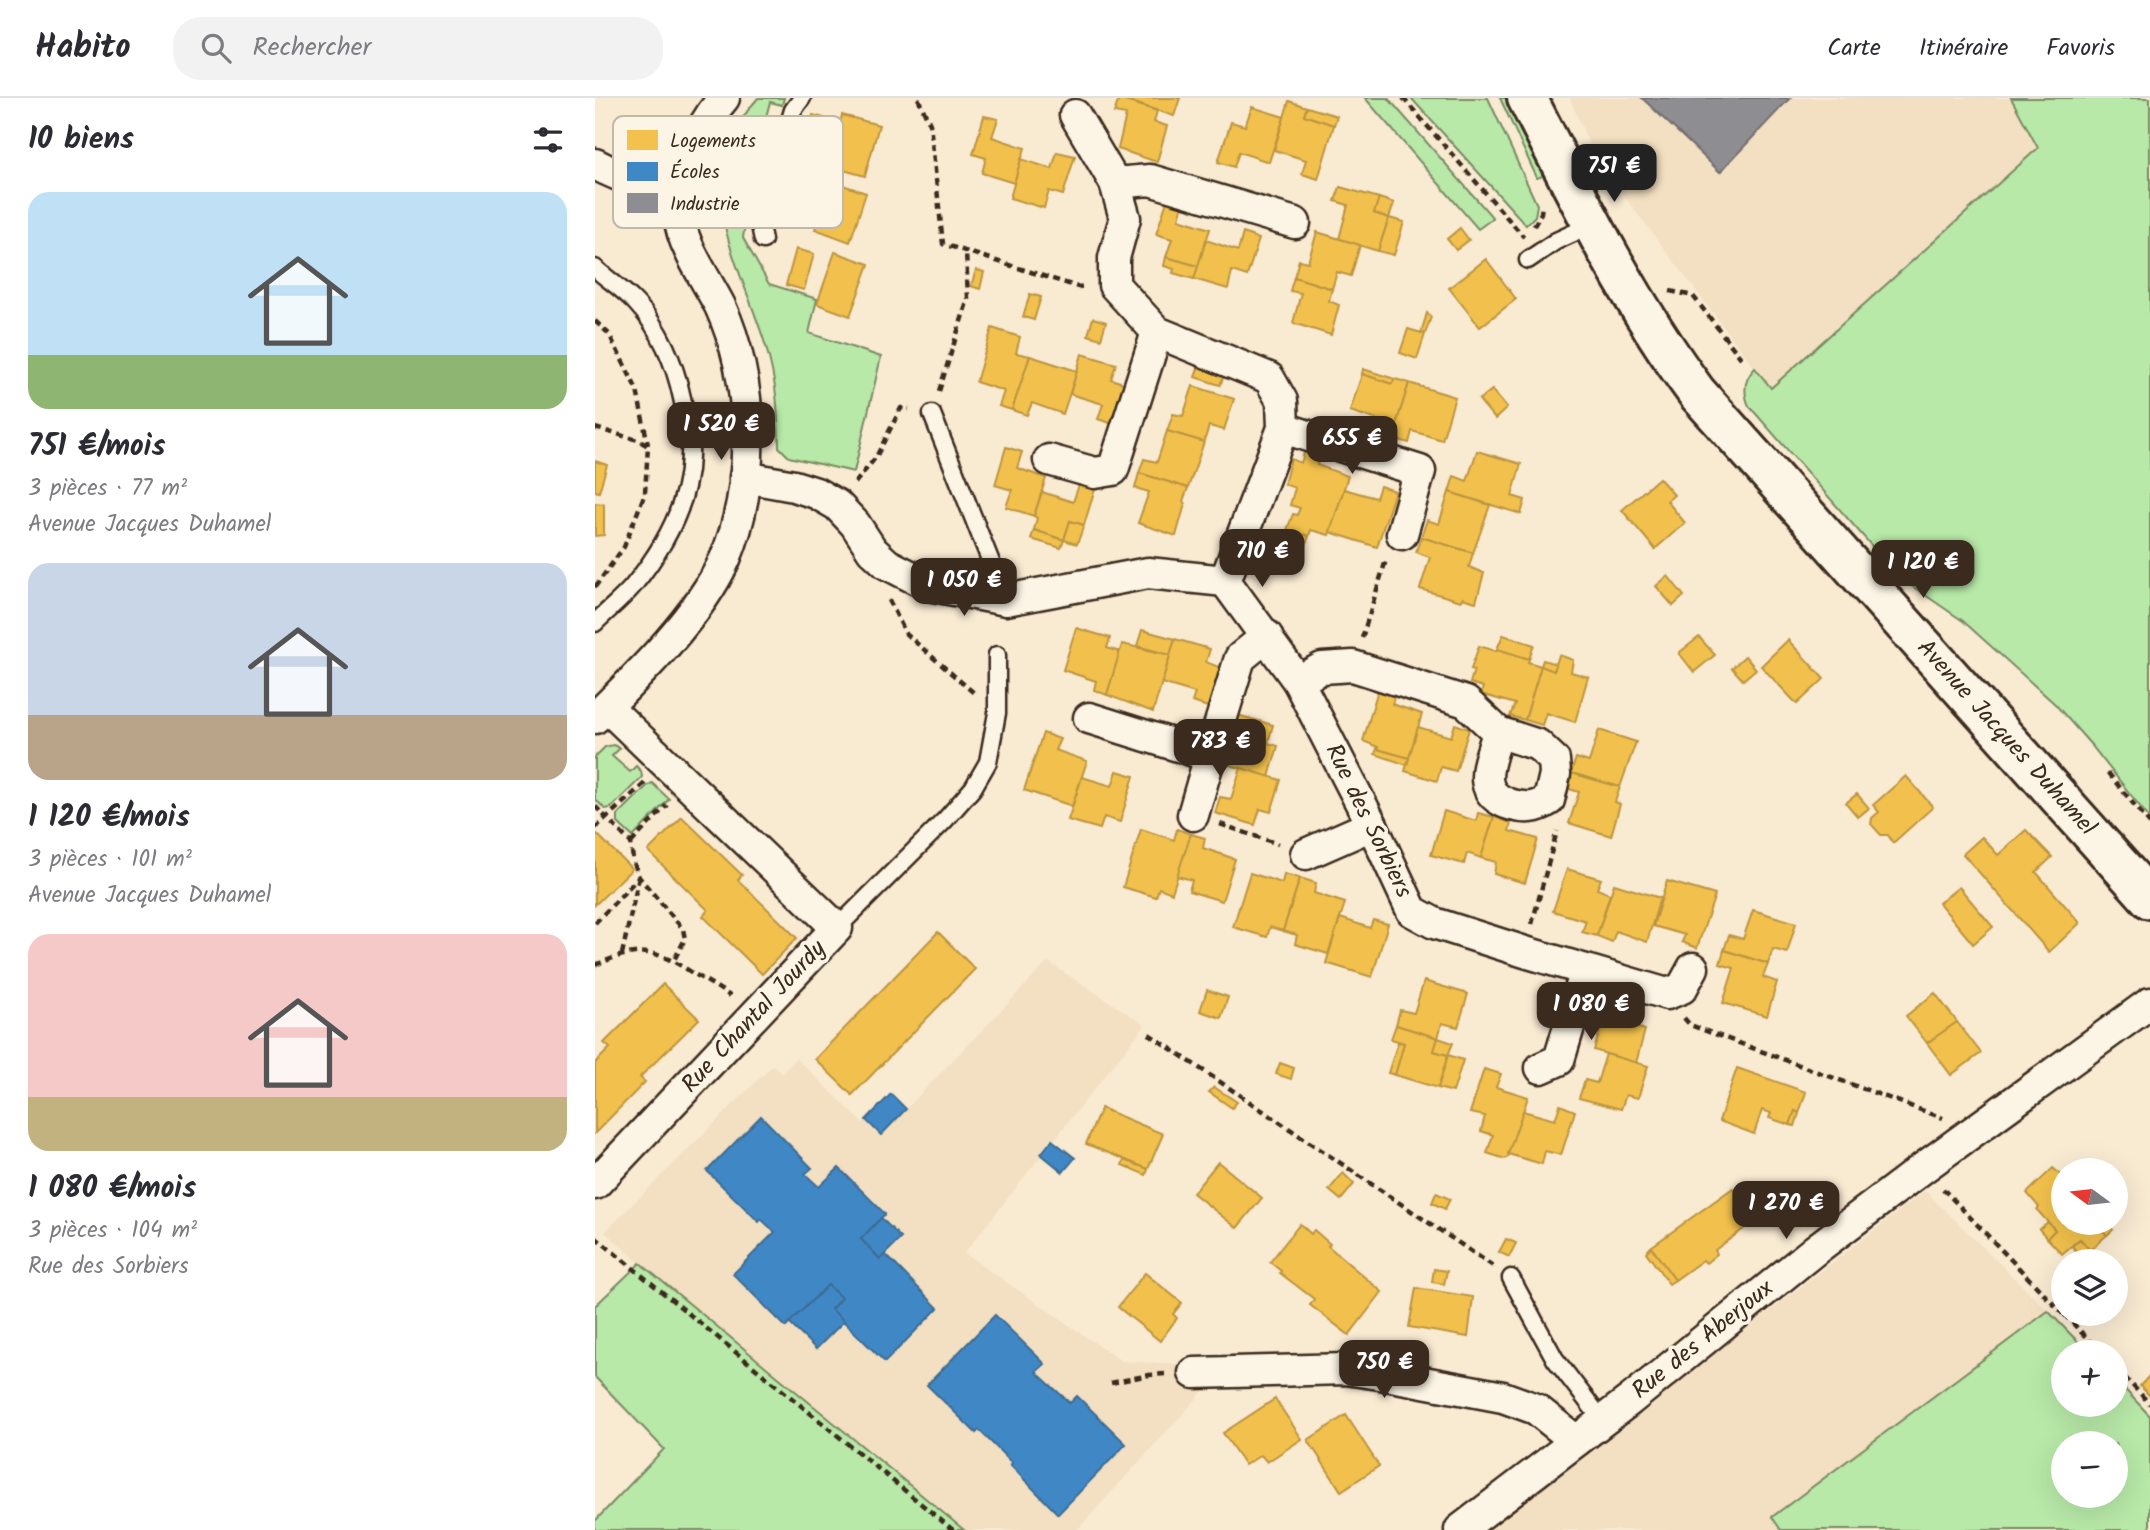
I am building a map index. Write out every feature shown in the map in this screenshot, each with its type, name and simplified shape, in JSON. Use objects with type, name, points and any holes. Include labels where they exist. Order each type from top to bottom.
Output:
[{"type":"main road","name":"Avenue Jacques Duhamel","points":[[1527,98],[1591,225],[1655,334],[1697,393],[2150,899]]},
{"type":"street","points":[[711,116],[724,98]]},
{"type":"street","points":[[745,477],[794,486],[816,493],[837,505],[855,524],[872,550],[887,564],[928,585],[1006,600],[1148,573],[1225,581],[1283,428],[1282,401],[1269,378],[1157,332],[1114,285],[1114,258],[1125,218],[1115,183],[1075,115]]},
{"type":"street","points":[[595,164],[613,173]]},
{"type":"street","points":[[1115,183],[1150,180],[1295,223]]},
{"type":"street","points":[[599,707],[677,631],[706,593],[724,560],[736,527],[745,477],[747,412],[734,347],[721,309],[684,238],[682,228]]},
{"type":"street","points":[[1049,460],[1095,473],[1113,470],[1157,332]]},
{"type":"street","points":[[1283,428],[1420,471],[1402,534]]},
{"type":"street","name":"Rue des Sorbiers","points":[[1225,581],[1298,681],[1372,825],[1412,911],[1434,923],[1667,994]]},
{"type":"street","points":[[1193,815],[1240,658],[1267,636]]},
{"type":"street","points":[[1298,681],[1322,668],[1353,666],[1466,702],[1498,732],[1538,745],[1554,760],[1555,774],[1549,800],[1539,806],[1526,808],[1499,801],[1490,793],[1486,778],[1498,732]]},
{"type":"street","name":"Rue Chantal Jourdy","points":[[595,1184],[837,928],[599,707]]},
{"type":"street","points":[[1089,718],[1210,756]]},
{"type":"street","points":[[1306,854],[1372,825]]},
{"type":"street","points":[[1667,994],[1682,988],[1693,968]]},
{"type":"street","points":[[1541,1068],[1559,1060],[1586,970]]},
{"type":"street","name":"Rue des Aberjoux","points":[[1460,1530],[1815,1250],[2150,1003]]},
{"type":"street","points":[[1194,1373],[1346,1370],[1398,1377],[1503,1397],[1536,1409],[1576,1441]]},
{"type":"lane","points":[[791,116],[802,98]]},
{"type":"lane","points":[[1533,256],[1556,241],[1591,225]]},
{"type":"lane","points":[[760,228],[763,240]]},
{"type":"lane","points":[[595,268],[636,303],[655,328],[669,355],[688,422],[691,454],[688,479],[671,530],[632,587],[595,623]]},
{"type":"lane","points":[[932,414],[1006,600]]},
{"type":"lane","points":[[837,928],[946,820],[972,788],[988,762],[997,713],[997,655]]},
{"type":"lane","points":[[1511,1278],[1555,1359],[1602,1420]]},
{"type":"path","points":[[918,98],[930,124],[943,244],[1077,286],[1114,285]]},
{"type":"path","points":[[1403,98],[1533,256]]},
{"type":"path","points":[[837,505],[876,457],[901,408],[932,414],[968,299],[966,251]]},
{"type":"path","points":[[595,321],[609,334],[638,390],[648,446],[645,493],[624,547],[595,587],[612,606]]},
{"type":"path","points":[[595,428],[638,440],[648,446]]},
{"type":"path","points":[[1353,666],[1390,548],[1402,534]]},
{"type":"path","points":[[887,564],[890,602],[906,634],[997,713]]},
{"type":"path","points":[[2108,773],[2150,824]]},
{"type":"path","points":[[595,828],[651,777]]},
{"type":"path","points":[[631,843],[673,799]]},
{"type":"path","points":[[1524,952],[1558,829],[1549,800]]},
{"type":"path","points":[[595,806],[631,843],[639,877],[683,929],[685,939],[674,960]]},
{"type":"path","points":[[1193,815],[1306,854]]},
{"type":"path","points":[[595,923],[639,877]]},
{"type":"path","points":[[622,954],[639,877]]},
{"type":"path","points":[[595,965],[622,954],[655,952],[674,960],[739,1003]]},
{"type":"path","points":[[1667,994],[1690,1026],[1944,1118],[1971,1133]]},
{"type":"path","points":[[1149,1034],[1511,1278]]},
{"type":"path","points":[[1923,1168],[2051,1301]]},
{"type":"path","points":[[595,1237],[953,1530]]},
{"type":"path","points":[[2075,1326],[2089,1340]]},
{"type":"path","points":[[1111,1383],[1149,1375],[1194,1373]]},
{"type":"path","points":[[2128,1381],[2150,1404]]},
{"type":"shaded area","points":[[1570,98],[2011,98],[2038,148],[1770,388],[1594,156]]},
{"type":"shaded area","points":[[1048,962],[1145,1025],[964,1253],[1121,1361],[1192,1365],[1195,1387],[1206,1388],[1077,1530],[964,1530],[605,1232],[773,1065],[782,1074],[796,1058],[863,1123],[906,1109]]},
{"type":"shaded area","points":[[1925,1191],[2048,1311],[1772,1517],[1781,1530],[1487,1530]]},
{"type":"green space","points":[[758,98],[784,98],[782,105],[770,102],[766,116],[745,116]]},
{"type":"green space","points":[[1365,98],[1388,98],[1493,218],[1478,229]]},
{"type":"green space","points":[[1411,98],[1488,98],[1537,205],[1535,216],[1526,225]]},
{"type":"green space","points":[[1500,98],[1507,98],[1543,176],[1537,178]]},
{"type":"green space","points":[[2011,98],[2150,98],[2150,819],[2055,704],[1963,621],[1909,584],[1884,560],[1749,406],[1746,396],[1747,381],[1755,368],[1771,388],[2038,148]]},
{"type":"green space","points":[[726,228],[744,228],[743,238],[769,284],[817,299],[809,333],[881,357],[854,472],[789,457],[779,447],[776,397],[770,360]]},
{"type":"green space","points":[[613,745],[620,748],[612,756],[630,772],[636,766],[642,777],[611,808],[605,809],[595,799],[595,757],[605,747]]},
{"type":"green space","points":[[652,783],[669,799],[633,837],[618,823],[618,815]]},
{"type":"green space","points":[[640,1263],[964,1530],[595,1530],[595,1521],[664,1449],[595,1377],[595,1306]]},
{"type":"green space","points":[[2048,1311],[2051,1314],[2051,1326],[2063,1326],[2076,1340],[2051,1340],[2051,1417],[2128,1417],[2128,1393],[2150,1416],[2150,1530],[1781,1530],[1772,1517]]},
{"type":"building: Logements","points":[[1119,98],[1180,98],[1174,116]]},
{"type":"building: Logements","points":[[1119,99],[1157,111],[1154,122],[1167,126],[1157,162],[1118,149],[1126,115],[1114,113]]},
{"type":"building: Logements","points":[[1289,101],[1307,107],[1304,115],[1334,125],[1318,179],[1302,174],[1306,160],[1274,150]]},
{"type":"building: Logements","points":[[1252,107],[1284,117],[1269,162],[1239,152],[1234,167],[1218,162],[1231,122],[1245,126]]},
{"type":"building: Logements","points":[[1307,107],[1337,116],[1334,125],[1304,115]]},
{"type":"building: Logements","points":[[842,116],[879,125],[865,176],[843,170]]},
{"type":"building: Logements","points":[[984,116],[998,119],[992,137],[1025,148],[1014,183],[982,173],[986,158],[973,154]]},
{"type":"building: Logements","points":[[1057,152],[1075,156],[1063,195],[1049,191],[1044,208],[1010,198],[1021,159],[1052,169]]},
{"type":"building: Logements","points":[[843,185],[866,193],[850,242],[815,229],[843,228]]},
{"type":"building: Logements","points":[[1340,187],[1379,198],[1374,213],[1389,218],[1378,251],[1339,239],[1348,205],[1335,201]]},
{"type":"building: Logements","points":[[1169,195],[1184,200],[1179,219],[1210,229],[1198,266],[1166,257],[1172,239],[1156,234]]},
{"type":"building: Logements","points":[[1379,198],[1394,203],[1389,218],[1374,213]]},
{"type":"building: Logements","points":[[1389,218],[1404,222],[1394,255],[1378,251]]},
{"type":"building: Logements","points":[[1460,228],[1469,240],[1456,250],[1447,239]]},
{"type":"building: Logements","points":[[1317,232],[1360,245],[1351,276],[1337,272],[1332,289],[1294,277],[1299,260],[1308,262]]},
{"type":"building: Logements","points":[[1243,233],[1259,239],[1247,276],[1232,271],[1228,289],[1194,279],[1206,240],[1238,251]]},
{"type":"building: Logements","points":[[796,249],[814,254],[804,290],[786,285]]},
{"type":"building: Logements","points":[[835,252],[869,264],[850,316],[817,304]]},
{"type":"building: Logements","points":[[1166,257],[1198,266],[1194,279],[1173,273],[1174,269],[1164,266]]},
{"type":"building: Logements","points":[[1486,259],[1516,299],[1480,327],[1449,288]]},
{"type":"building: Logements","points":[[976,270],[984,272],[980,289],[971,286]]},
{"type":"building: Logements","points":[[1294,277],[1332,289],[1329,301],[1339,305],[1331,335],[1293,323],[1301,293],[1290,291]]},
{"type":"building: Logements","points":[[1030,294],[1041,297],[1034,320],[1023,317]]},
{"type":"building: Logements","points":[[1427,313],[1431,317],[1425,334],[1421,333]]},
{"type":"building: Logements","points":[[1093,318],[1106,322],[1101,339],[1088,335]]},
{"type":"building: Logements","points":[[992,328],[1020,337],[1016,353],[1030,356],[1012,410],[999,406],[1004,391],[976,382]]},
{"type":"building: Logements","points":[[1408,329],[1425,334],[1417,359],[1400,353]]},
{"type":"building: Logements","points":[[1082,354],[1116,364],[1111,379],[1126,384],[1113,424],[1098,419],[1103,404],[1070,394]]},
{"type":"building: Logements","points":[[1030,356],[1077,371],[1063,414],[1032,403],[1027,415],[1012,410]]},
{"type":"building: Logements","points":[[1199,366],[1224,376],[1220,385],[1195,377]]},
{"type":"building: Logements","points":[[1363,369],[1395,379],[1392,384],[1362,374]]},
{"type":"building: Logements","points":[[1362,374],[1392,384],[1395,379],[1409,383],[1392,438],[1377,433],[1381,421],[1350,411]]},
{"type":"building: Logements","points":[[1409,383],[1455,397],[1442,440],[1412,431],[1409,443],[1392,438]]},
{"type":"building: Logements","points":[[1193,386],[1234,399],[1224,430],[1209,426],[1204,442],[1167,431],[1173,414],[1183,416]]},
{"type":"building: Logements","points":[[1492,390],[1507,408],[1495,419],[1479,400]]},
{"type":"building: Logements","points":[[1167,431],[1204,442],[1188,488],[1139,473],[1144,459],[1157,462]]},
{"type":"building: Logements","points":[[1006,447],[1022,452],[1017,468],[1046,478],[1034,516],[1006,507],[1012,490],[995,485]]},
{"type":"building: Logements","points":[[1306,447],[1322,451],[1317,465],[1348,476],[1329,535],[1311,530],[1309,536],[1287,530],[1293,514],[1297,515],[1300,508],[1290,505],[1295,488],[1284,484],[1291,459],[1301,463]]},
{"type":"building: Logements","points":[[1477,451],[1521,464],[1512,496],[1525,500],[1521,514],[1449,492],[1454,476],[1467,481]]},
{"type":"building: Logements","points":[[595,461],[607,465],[599,492],[595,491]]},
{"type":"building: Logements","points":[[1139,473],[1188,488],[1176,536],[1138,523],[1149,492],[1135,488]]},
{"type":"building: Logements","points":[[1659,478],[1674,495],[1667,501],[1685,523],[1655,549],[1622,510]]},
{"type":"building: Logements","points":[[1079,485],[1095,489],[1084,525],[1070,521],[1064,540],[1034,530],[1037,518],[1034,516],[1042,492],[1073,502]]},
{"type":"building: Logements","points":[[1380,486],[1395,491],[1377,547],[1330,532],[1344,489],[1376,498]]},
{"type":"building: Logements","points":[[1449,492],[1490,505],[1473,553],[1421,537],[1427,520],[1439,524]]},
{"type":"building: Logements","points":[[595,503],[604,504],[604,535],[595,536]]},
{"type":"building: Logements","points":[[1070,521],[1084,525],[1077,544],[1064,540]]},
{"type":"building: Logements","points":[[1034,530],[1064,540],[1061,548],[1031,539]]},
{"type":"building: Logements","points":[[1287,530],[1309,536],[1306,544],[1285,537]]},
{"type":"building: Logements","points":[[1421,537],[1473,553],[1469,567],[1484,573],[1476,602],[1462,598],[1461,601],[1420,589],[1430,557],[1416,552]]},
{"type":"building: Logements","points":[[1668,576],[1684,596],[1673,606],[1656,586]]},
{"type":"building: Logements","points":[[1076,628],[1110,638],[1107,648],[1120,652],[1107,695],[1094,690],[1096,681],[1063,670]]},
{"type":"building: Logements","points":[[1142,630],[1175,639],[1170,655],[1137,646]]},
{"type":"building: Logements","points":[[1503,635],[1534,645],[1529,659],[1497,649]]},
{"type":"building: Logements","points":[[1699,637],[1715,655],[1694,672],[1679,653]]},
{"type":"building: Logements","points":[[1175,639],[1210,649],[1206,662],[1221,668],[1208,707],[1192,702],[1195,693],[1162,683]]},
{"type":"building: Logements","points":[[1788,640],[1824,679],[1797,704],[1761,666]]},
{"type":"building: Logements","points":[[1122,644],[1170,655],[1153,712],[1107,695]]},
{"type":"building: Logements","points":[[1479,646],[1529,659],[1528,662],[1541,666],[1525,720],[1510,716],[1515,704],[1481,694],[1483,687],[1470,683],[1474,670],[1471,669]]},
{"type":"building: Logements","points":[[1559,655],[1573,660],[1571,672],[1588,677],[1575,722],[1546,713],[1542,725],[1525,720],[1541,666],[1554,671]]},
{"type":"building: Logements","points":[[1745,656],[1756,669],[1743,680],[1732,668]]},
{"type":"building: Logements","points":[[1543,660],[1556,664],[1554,671],[1541,666]]},
{"type":"building: Logements","points":[[1379,686],[1396,691],[1392,704],[1422,714],[1409,758],[1377,749],[1378,747],[1363,741]]},
{"type":"building: Logements","points":[[1234,714],[1273,725],[1268,743],[1278,746],[1269,777],[1230,765],[1240,733],[1229,730]]},
{"type":"building: Logements","points":[[1455,724],[1469,729],[1456,771],[1441,767],[1437,781],[1405,771],[1418,727],[1451,737]]},
{"type":"building: Logements","points":[[1599,730],[1636,742],[1620,787],[1571,773],[1576,758],[1589,762]]},
{"type":"building: Logements","points":[[1043,733],[1060,739],[1055,750],[1087,761],[1072,806],[1024,790]]},
{"type":"building: Logements","points":[[1377,749],[1409,758],[1407,765],[1375,754]]},
{"type":"building: Logements","points":[[1241,768],[1281,780],[1271,812],[1260,809],[1255,825],[1215,813],[1220,797],[1231,799]]},
{"type":"building: Logements","points":[[1117,771],[1134,776],[1120,822],[1104,817],[1100,829],[1068,820],[1082,777],[1112,786]]},
{"type":"building: Logements","points":[[1571,773],[1620,787],[1615,802],[1620,804],[1611,836],[1569,823],[1579,792],[1566,788]]},
{"type":"building: Logements","points":[[1906,776],[1933,807],[1893,843],[1888,835],[1881,835],[1871,824],[1872,818],[1879,812],[1873,805]]},
{"type":"building: Logements","points":[[1857,794],[1869,808],[1858,817],[1846,803]]},
{"type":"building: Logements","points":[[1444,811],[1476,821],[1478,813],[1494,817],[1481,858],[1467,853],[1464,864],[1431,855]]},
{"type":"building: Logements","points":[[682,817],[742,875],[738,880],[797,938],[762,974],[703,916],[708,910],[648,851]]},
{"type":"building: Logements","points":[[1494,817],[1511,823],[1509,831],[1538,839],[1525,883],[1494,874],[1496,862],[1481,858]]},
{"type":"building: Logements","points":[[1141,829],[1174,840],[1177,829],[1191,834],[1172,893],[1159,888],[1156,897],[1123,887]]},
{"type":"building: Logements","points":[[2026,830],[2052,857],[2036,872],[2080,923],[2049,952],[1963,854],[1982,837],[1998,855]]},
{"type":"building: Logements","points":[[597,834],[632,869],[595,905],[595,837]]},
{"type":"building: Logements","points":[[1191,834],[1205,838],[1203,848],[1235,859],[1222,901],[1189,891],[1192,880],[1177,876]]},
{"type":"building: Logements","points":[[1567,869],[1601,879],[1597,889],[1610,894],[1597,936],[1582,932],[1586,921],[1553,911]]},
{"type":"building: Logements","points":[[1250,873],[1282,883],[1284,874],[1300,878],[1283,931],[1270,927],[1267,937],[1233,927]]},
{"type":"building: Logements","points":[[1300,878],[1316,883],[1314,893],[1345,903],[1328,954],[1295,944],[1297,935],[1283,931]]},
{"type":"building: Logements","points":[[1667,881],[1715,895],[1697,948],[1682,942],[1685,935],[1653,926]]},
{"type":"building: Logements","points":[[1614,884],[1660,898],[1647,942],[1616,931],[1612,942],[1597,936]]},
{"type":"building: Logements","points":[[1959,887],[1993,927],[1973,944],[1939,903]]},
{"type":"building: Logements","points":[[1753,910],[1796,923],[1787,953],[1773,949],[1768,964],[1724,950],[1729,935],[1743,939]]},
{"type":"building: Logements","points":[[1340,918],[1370,928],[1373,920],[1388,924],[1372,977],[1326,963]]},
{"type":"building: Logements","points":[[938,932],[975,969],[852,1095],[815,1059]]},
{"type":"building: Logements","points":[[1724,950],[1768,964],[1763,977],[1777,982],[1767,1016],[1723,1003],[1734,968],[1720,964]]},
{"type":"building: Logements","points":[[1424,981],[1468,994],[1458,1027],[1442,1023],[1438,1038],[1396,1025],[1400,1010],[1414,1013]]},
{"type":"building: Logements","points":[[663,984],[699,1019],[640,1077],[645,1082],[595,1133],[595,1063],[610,1048],[604,1043]]},
{"type":"building: Logements","points":[[1207,990],[1228,997],[1221,1018],[1200,1011]]},
{"type":"building: Logements","points":[[1935,993],[1957,1022],[1927,1043],[1906,1016]]},
{"type":"building: Logements","points":[[1595,1000],[1637,1013],[1633,1026],[1645,1030],[1636,1063],[1594,1050],[1604,1018],[1590,1013]]},
{"type":"building: Logements","points":[[1957,1022],[1981,1053],[1951,1075],[1927,1043]]},
{"type":"building: Logements","points":[[1396,1025],[1438,1038],[1434,1051],[1448,1055],[1438,1088],[1395,1075],[1404,1043],[1391,1039]]},
{"type":"building: Logements","points":[[1438,1038],[1453,1043],[1448,1055],[1434,1051]]},
{"type":"building: Logements","points":[[1398,1042],[1404,1043],[1395,1075],[1388,1073]]},
{"type":"building: Logements","points":[[1606,1054],[1648,1066],[1638,1098],[1626,1095],[1621,1109],[1579,1098],[1585,1080],[1597,1083]]},
{"type":"building: Logements","points":[[1448,1055],[1463,1060],[1453,1092],[1438,1088]]},
{"type":"building: Logements","points":[[1280,1063],[1294,1068],[1291,1079],[1276,1074]]},
{"type":"building: Logements","points":[[1737,1068],[1806,1092],[1799,1113],[1795,1111],[1790,1125],[1769,1118],[1771,1113],[1762,1110],[1754,1134],[1719,1121]]},
{"type":"building: Logements","points":[[1484,1069],[1501,1074],[1496,1087],[1528,1097],[1508,1157],[1505,1159],[1487,1153],[1493,1135],[1481,1131],[1485,1116],[1470,1113]]},
{"type":"building: Logements","points":[[1214,1087],[1237,1102],[1232,1108],[1209,1092]]},
{"type":"building: Logements","points":[[1560,1105],[1575,1111],[1561,1155],[1545,1151],[1542,1164],[1508,1154],[1523,1111],[1555,1120]]},
{"type":"building: Logements","points":[[1101,1108],[1163,1134],[1148,1169],[1086,1144]]},
{"type":"building: Logements","points":[[1795,1111],[1799,1113],[1795,1126],[1790,1125]]},
{"type":"building: Logements","points":[[1124,1160],[1148,1169],[1146,1175],[1122,1165]]},
{"type":"building: Logements","points":[[1218,1162],[1262,1198],[1237,1228],[1193,1193]]},
{"type":"building: Logements","points":[[2051,1170],[2051,1226],[2037,1210],[2039,1207],[2027,1193]]},
{"type":"building: Logements","points":[[1343,1173],[1354,1184],[1341,1200],[1329,1190]]},
{"type":"building: Logements","points":[[1733,1188],[1756,1220],[1715,1250],[1717,1254],[1706,1263],[1703,1260],[1675,1280],[1651,1247]]},
{"type":"building: Logements","points":[[1436,1193],[1450,1199],[1445,1209],[1432,1203]]},
{"type":"building: Logements","points":[[2048,1222],[2051,1234],[2047,1238],[2039,1229]]},
{"type":"building: Logements","points":[[1300,1224],[1311,1234],[1314,1230],[1330,1244],[1328,1246],[1382,1292],[1349,1335],[1310,1305],[1314,1299],[1270,1262]]},
{"type":"building: Logements","points":[[2051,1234],[2106,1236],[2091,1249],[2080,1239],[2068,1249],[2057,1249],[2047,1238]]},
{"type":"building: Logements","points":[[1506,1239],[1516,1243],[1509,1257],[1499,1252]]},
{"type":"building: Logements","points":[[2080,1239],[2089,1249],[2074,1249],[2072,1246]]},
{"type":"building: Logements","points":[[1651,1247],[1675,1280],[1669,1284],[1646,1252]]},
{"type":"building: Logements","points":[[1434,1269],[1447,1271],[1444,1284],[1432,1282]]},
{"type":"building: Logements","points":[[1145,1273],[1182,1303],[1173,1314],[1177,1318],[1160,1341],[1118,1307]]},
{"type":"building: Logements","points":[[1416,1288],[1473,1297],[1468,1337],[1409,1327]]},
{"type":"building: Logements","points":[[2150,1377],[2150,1396],[2140,1386]]},
{"type":"building: Logements","points":[[1275,1399],[1302,1439],[1267,1462],[1261,1455],[1245,1465],[1223,1433]]},
{"type":"building: Logements","points":[[1346,1415],[1379,1466],[1341,1491],[1308,1440]]},
{"type":"building: Écoles","points":[[891,1094],[906,1109],[881,1135],[866,1120]]},
{"type":"building: Écoles","points":[[761,1116],[812,1168],[805,1174],[819,1187],[839,1168],[885,1214],[861,1239],[880,1259],[885,1254],[938,1308],[885,1362],[831,1309],[841,1298],[828,1285],[786,1327],[733,1274],[775,1232],[761,1219],[759,1222],[707,1171]]},
{"type":"building: Écoles","points":[[1052,1140],[1075,1158],[1063,1172],[1041,1154]]},
{"type":"building: Écoles","points":[[881,1218],[901,1238],[880,1259],[861,1239]]},
{"type":"building: Écoles","points":[[828,1285],[841,1298],[831,1309],[844,1321],[816,1349],[789,1323]]},
{"type":"building: Écoles","points":[[995,1315],[1045,1364],[1036,1372],[1070,1403],[1077,1396],[1126,1444],[1058,1514],[979,1430],[976,1433],[927,1385]]},
{"type":"building: Industrie","points":[[1642,98],[1790,98],[1720,172]]}]
